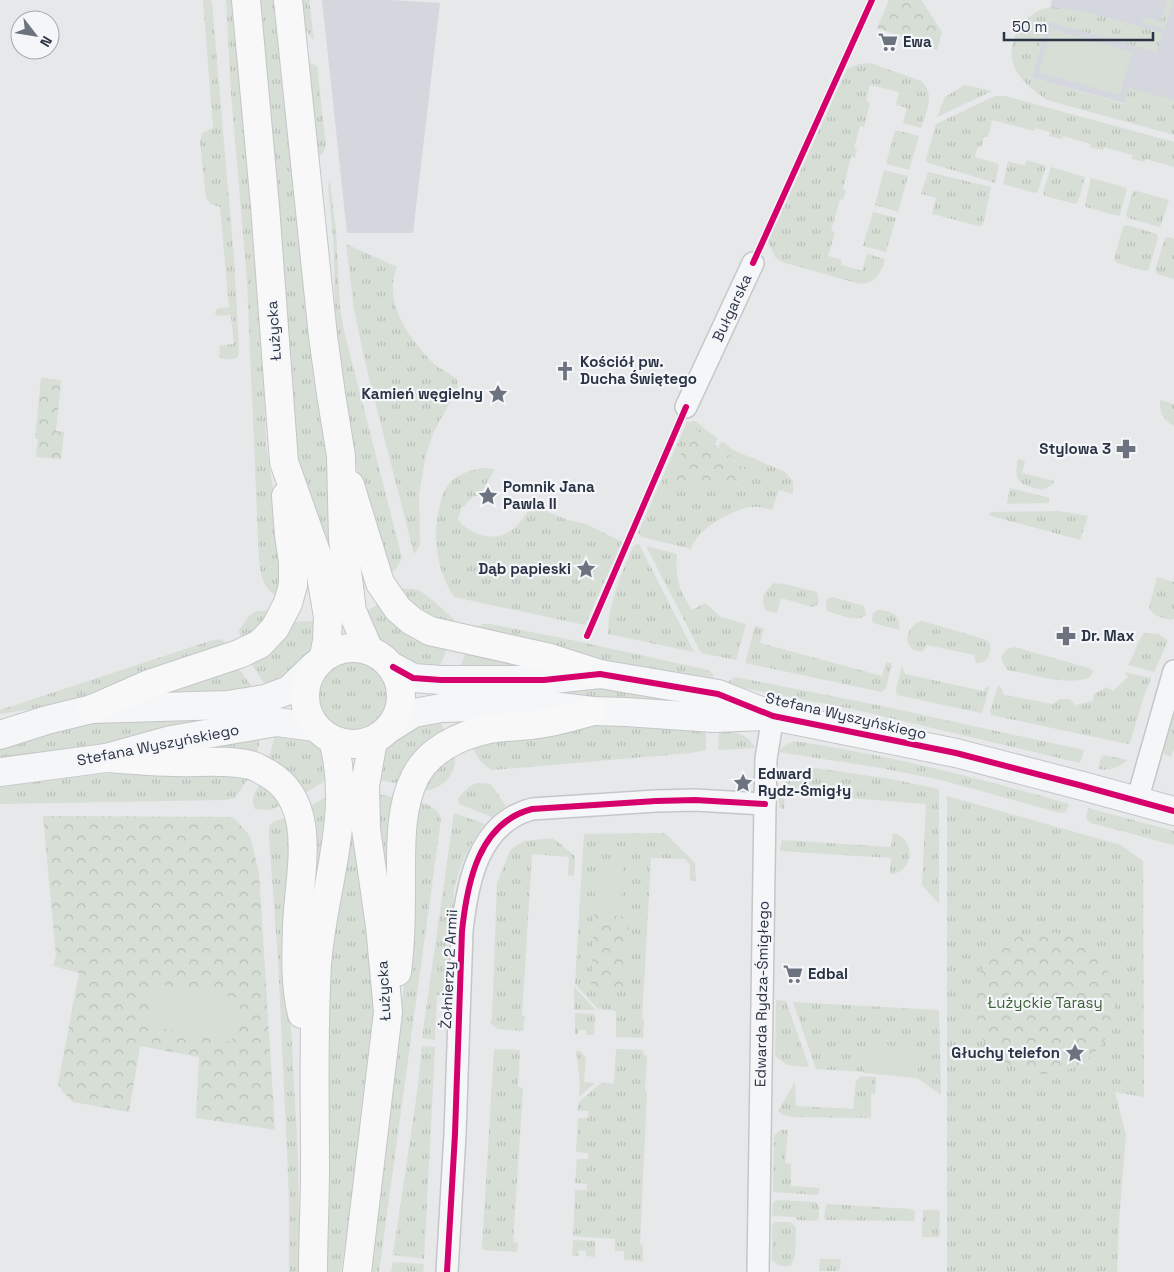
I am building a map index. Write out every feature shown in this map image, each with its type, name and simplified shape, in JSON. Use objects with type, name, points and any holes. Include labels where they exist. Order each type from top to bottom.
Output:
[{"type":"main road","name":"Łużycka","points":[[246,0],[284,462],[318,558],[328,617],[327,642],[319,662]]},
{"type":"main road","points":[[288,0],[324,336],[341,456],[343,538],[352,611],[369,650]]},
{"type":"main road","points":[[341,456],[380,583],[398,610],[412,622],[430,631],[550,658],[600,674]]},
{"type":"main road","points":[[92,709],[149,684],[239,654],[260,644],[275,628],[288,603],[293,584],[293,562],[289,535],[284,462]]},
{"type":"main road","points":[[313,1272],[315,1172],[314,1054],[320,929],[336,847],[339,818],[338,758],[324,734],[308,716],[304,703],[306,684],[319,662],[338,650],[354,647],[369,650],[382,656],[393,667],[400,682],[402,698],[398,714],[382,734],[353,745],[324,734]]},
{"type":"main road","points":[[388,1012],[396,980],[400,946],[403,822],[408,793],[416,776],[427,761],[442,747],[485,730],[541,724],[593,712]]},
{"type":"main road","name":"Łużycka","points":[[357,1272],[388,1012],[380,926],[366,829],[365,786],[382,734]]},
{"type":"main road","points":[[106,758],[172,762],[230,762],[252,765],[276,778],[289,792],[296,806],[302,828],[296,927],[298,999],[314,1054]]},
{"type":"street","name":"Bułgarska","points":[[686,407],[753,263]]},
{"type":"street","name":"Stefana Wyszyńskiego","points":[[0,735],[47,720],[92,709],[228,705],[265,699],[290,690],[319,662]]},
{"type":"street","name":"Stefana Wyszyńskiego","points":[[393,667],[413,678],[441,680],[544,680],[600,674],[718,694],[773,716],[956,753],[1174,811]]},
{"type":"street","points":[[1137,801],[1174,671]]},
{"type":"street","name":"Stefana Wyszyńskiego","points":[[382,734],[414,713],[441,708],[543,705],[593,712],[644,713],[714,718],[773,716]]},
{"type":"street","name":"Edwarda Rydza-Śmigłego","points":[[758,1272],[764,827],[766,759],[773,716]]},
{"type":"street","name":"Stefana Wyszyńskiego","points":[[0,772],[106,758],[171,740],[277,722],[324,734]]},
{"type":"street","name":"Żołnierzy 2 Armii","points":[[447,1272],[456,1124],[462,931],[472,874],[486,844],[502,824],[521,812],[532,809],[644,801],[695,800],[765,804]]},
{"type":"shaded area","points":[[322,0],[391,0],[440,3],[413,233],[347,233]]},
{"type":"shaded area","points":[[1052,0],[1174,0],[1174,117],[1032,78]]},
{"type":"green space","points":[[203,0],[210,0],[212,4],[234,258],[239,353],[236,358],[231,359],[220,358],[219,346],[234,344],[231,315],[218,316],[215,314],[217,309],[229,307],[220,207],[211,204],[206,198],[200,142],[202,133],[213,128]]},
{"type":"green space","points":[[226,0],[236,0],[261,311],[266,444],[284,562],[281,598],[270,591],[264,582],[259,559],[247,281],[231,92]]},
{"type":"green space","points":[[258,0],[277,0],[342,597],[296,463]]},
{"type":"green space","points":[[299,0],[309,0],[314,40],[307,31],[301,17]]},
{"type":"green space","points":[[889,0],[921,0],[942,32],[937,50],[905,40],[905,38],[877,28]]},
{"type":"green space","points":[[1167,0],[1173,0],[1165,29],[1142,23],[1144,17],[1161,21]]},
{"type":"green space","points":[[1054,7],[1092,13],[1162,33],[1157,52],[1046,21],[1032,78],[1124,104],[1129,88],[1174,100],[1174,135],[1047,100],[1026,83],[1019,75],[1012,60],[1014,39],[1025,21],[1033,14],[1043,9]]},
{"type":"green space","points":[[1051,29],[1132,52],[1120,95],[1039,72]]},
{"type":"green space","points":[[310,63],[317,66],[326,146],[323,153],[318,157],[306,64]]},
{"type":"green space","points":[[870,63],[921,81],[926,86],[929,97],[921,128],[903,123],[907,108],[896,105],[899,92],[870,85],[866,101],[870,103],[864,127],[860,126],[854,148],[857,149],[855,158],[851,157],[843,189],[846,190],[843,200],[840,199],[831,231],[835,232],[828,256],[842,260],[841,265],[862,271],[867,254],[885,259],[882,268],[874,280],[860,284],[782,262],[775,257],[768,242],[847,69],[858,64]]},
{"type":"green space","points":[[965,85],[992,91],[937,117],[945,97]]},
{"type":"green space","points":[[995,96],[1005,96],[1174,142],[1174,167],[1146,159],[1144,162],[1132,159],[1132,155],[1104,147],[1103,150],[1090,147],[1091,144],[1063,136],[1062,139],[1049,136],[1050,132],[1035,128],[1034,131],[992,120],[988,137],[984,137],[981,147],[978,146],[975,157],[999,164],[995,183],[926,162],[936,124]]},
{"type":"green space","points":[[895,130],[919,136],[909,170],[886,164]]},
{"type":"green space","points":[[1027,160],[1046,166],[1038,191],[1035,193],[1003,184],[1008,161],[1025,166]]},
{"type":"green space","points":[[1051,167],[1085,177],[1078,202],[1075,204],[1045,196],[1043,193]]},
{"type":"green space","points":[[884,170],[908,176],[898,212],[875,205]]},
{"type":"green space","points":[[928,172],[991,187],[983,225],[979,226],[932,214],[936,198],[921,194]]},
{"type":"green space","points":[[1091,178],[1127,188],[1120,215],[1086,207]]},
{"type":"green space","points":[[330,181],[336,232],[340,307],[344,331],[402,558],[396,569],[386,576],[346,421],[338,368],[334,254],[328,186]]},
{"type":"green space","points":[[1133,190],[1169,200],[1159,227],[1128,218],[1126,215]]},
{"type":"green space","points":[[873,212],[896,218],[886,252],[863,246]]},
{"type":"green space","points":[[1127,225],[1157,234],[1158,238],[1149,269],[1145,271],[1117,263],[1114,259],[1123,227]]},
{"type":"green space","points":[[1165,238],[1174,239],[1174,279],[1157,274],[1155,270]]},
{"type":"green space","points":[[346,244],[397,267],[393,280],[393,294],[401,320],[416,343],[434,364],[457,380],[458,388],[434,431],[426,454],[419,494],[420,545],[414,554],[365,362],[354,309]]},
{"type":"green space","points":[[41,378],[61,380],[56,431],[64,432],[61,459],[36,457],[38,439],[35,439]]},
{"type":"green space","points":[[1160,400],[1174,404],[1174,426],[1167,422],[1163,416]]},
{"type":"green space","points":[[695,421],[718,439],[714,444],[693,428],[668,485],[737,485],[741,482],[745,470],[718,447],[722,441],[733,450],[785,472],[793,481],[793,494],[779,490],[772,510],[749,507],[724,517],[700,534],[691,549],[642,537],[638,533],[687,422]]},
{"type":"green space","points":[[693,427],[745,470],[746,476],[734,487],[667,485]]},
{"type":"green space","points":[[1018,459],[1025,461],[1022,473],[1054,481],[1052,485],[1042,490],[1019,481],[1016,473]]},
{"type":"green space","points":[[483,468],[495,469],[479,496],[474,496],[461,509],[458,519],[471,531],[487,536],[504,535],[517,525],[534,502],[550,513],[586,524],[622,542],[585,625],[454,597],[440,565],[436,543],[439,509],[444,492],[452,481],[465,473]]},
{"type":"green space","points":[[1010,488],[1049,498],[1049,503],[1008,504]]},
{"type":"green space","points":[[1059,511],[1088,516],[1080,540],[988,515],[992,512]]},
{"type":"green space","points":[[639,544],[694,652],[608,634],[610,612],[616,589],[633,547]]},
{"type":"green space","points":[[646,546],[677,554],[679,584],[692,610],[705,603],[721,617],[746,624],[736,660],[701,653]]},
{"type":"green space","points":[[1157,577],[1174,582],[1174,618],[1172,620],[1156,615],[1149,608]]},
{"type":"green space","points":[[774,583],[817,592],[819,601],[817,605],[812,607],[781,598],[777,613],[766,611],[763,599],[768,589]]},
{"type":"green space","points":[[402,589],[416,589],[426,595],[455,621],[454,629],[438,626],[394,594]]},
{"type":"green space","points":[[832,597],[864,606],[866,615],[852,618],[827,611],[827,599]]},
{"type":"green space","points":[[381,602],[449,645],[436,674],[406,662],[398,652],[376,638],[360,616]]},
{"type":"green space","points":[[878,610],[887,611],[894,615],[899,621],[899,630],[873,623],[873,613]]},
{"type":"green space","points":[[257,611],[266,611],[273,614],[242,644],[239,630],[250,615]]},
{"type":"green space","points":[[922,621],[984,639],[990,644],[988,657],[983,662],[976,663],[974,655],[927,645],[922,652],[914,650],[908,643],[908,634],[913,626]]},
{"type":"green space","points":[[288,622],[321,622],[312,651],[270,692],[248,659]]},
{"type":"green space","points":[[483,624],[567,639],[708,670],[713,674],[714,682],[474,633]]},
{"type":"green space","points":[[755,626],[764,628],[760,643],[882,676],[886,662],[892,663],[886,688],[882,692],[745,663]]},
{"type":"green space","points":[[1144,633],[1159,634],[1168,641],[1154,672],[1128,665]]},
{"type":"green space","points":[[220,639],[225,642],[230,651],[50,706],[0,714],[0,710]]},
{"type":"green space","points":[[1014,647],[1089,668],[1093,671],[1090,677],[1072,681],[1050,679],[1008,670],[1003,663],[1002,656],[1006,650]]},
{"type":"green space","points":[[467,649],[548,665],[457,675]]},
{"type":"green space","points":[[354,659],[368,662],[380,670],[388,682],[391,696],[388,710],[380,722],[368,730],[354,733],[340,730],[328,722],[320,710],[317,696],[320,682],[328,670],[340,662]]},
{"type":"green space","points":[[236,665],[257,694],[139,701]]},
{"type":"green space","points":[[902,666],[905,674],[983,691],[990,684],[983,710],[981,713],[897,695],[896,689]]},
{"type":"green space","points":[[1124,672],[1151,678],[1130,743],[1127,744],[991,715],[990,711],[998,685],[1004,695],[1053,704],[1060,699],[1070,699],[1075,705],[1093,701],[1094,694],[1107,687],[1113,691],[1128,677]]},
{"type":"green space","points":[[735,677],[877,705],[1084,750],[1080,763],[852,709],[728,685],[729,681]]},
{"type":"green space","points":[[597,687],[645,690],[686,703],[600,697],[456,701],[455,688]]},
{"type":"green space","points":[[1174,711],[1174,749],[1171,757],[1164,754],[1164,749]]},
{"type":"green space","points":[[438,715],[445,734],[402,784],[372,779],[379,754],[402,734]]},
{"type":"green space","points":[[261,716],[0,763],[0,746],[81,725],[121,718]]},
{"type":"green space","points":[[645,722],[706,727],[706,750],[691,753],[492,770],[481,761],[470,742],[588,726]]},
{"type":"green space","points":[[719,729],[744,736],[755,748],[718,750]]},
{"type":"green space","points":[[276,730],[307,736],[325,752],[332,777],[300,796],[268,763]]},
{"type":"green space","points":[[262,732],[256,757],[161,749]]},
{"type":"green space","points":[[795,741],[933,768],[1069,804],[1066,812],[1060,813],[941,780],[881,768],[778,752],[785,745]]},
{"type":"green space","points":[[452,750],[454,765],[449,778],[437,787],[423,791],[421,780]]},
{"type":"green space","points":[[1104,755],[1127,760],[1114,768],[1098,769],[1101,757]]},
{"type":"green space","points":[[808,767],[891,779],[939,789],[939,904],[922,885],[926,804],[785,793],[784,809],[779,808],[779,787]]},
{"type":"green space","points":[[158,771],[251,774],[235,798],[225,800],[0,804],[0,785],[47,777]]},
{"type":"green space","points":[[263,780],[285,804],[269,810],[255,809],[253,797]]},
{"type":"green space","points":[[477,783],[490,784],[506,806],[492,817],[459,804],[458,799],[462,794]]},
{"type":"green space","points":[[333,792],[330,839],[304,930],[305,810]]},
{"type":"green space","points":[[356,793],[377,996],[367,1111],[341,1272],[327,1272],[330,1177],[322,973]]},
{"type":"green space","points":[[372,793],[398,798],[393,925]]},
{"type":"green space","points":[[947,796],[1121,845],[1143,861],[1144,1097],[1115,1092],[1126,1135],[1117,1272],[947,1272]]},
{"type":"green space","points":[[414,801],[427,804],[437,811],[441,819],[379,1272],[370,1272],[406,968]]},
{"type":"green space","points":[[1088,808],[1174,831],[1174,845],[1091,823],[1086,818]]},
{"type":"green space","points":[[454,813],[485,824],[474,839],[466,855],[454,889],[451,996],[437,995],[435,1040],[422,1038]]},
{"type":"green space","points":[[43,816],[233,817],[250,836],[259,873],[275,1130],[196,1118],[199,1057],[140,1046],[129,1112],[73,1102],[63,1092],[58,1084],[79,973],[53,966],[56,956]]},
{"type":"green space","points":[[291,816],[288,971],[298,1158],[300,1272],[289,1272],[289,1196],[278,959],[269,838],[269,826],[274,821]]},
{"type":"green space","points":[[665,833],[695,863],[696,881],[690,880],[690,865],[685,859],[651,858],[642,1019],[644,1019],[643,1038],[616,1037],[616,1011],[598,1009],[575,984],[584,834]]},
{"type":"green space","points":[[893,833],[901,836],[906,842],[909,856],[908,863],[904,868],[890,874],[891,858],[780,851],[782,840],[891,847]]},
{"type":"green space","points":[[553,838],[575,856],[574,876],[568,875],[569,857],[532,854],[522,1015],[525,1016],[523,1031],[498,1029],[490,1023],[492,1018],[497,883],[510,850],[524,841]]},
{"type":"green space","points":[[598,860],[624,861],[620,916],[594,914]]},
{"type":"green space","points":[[594,914],[629,917],[625,990],[591,989]]},
{"type":"green space","name":"Łużyckie Tarasy","points":[[1044,932],[1058,933],[1071,937],[1094,953],[1110,976],[1114,989],[1114,1017],[1110,1030],[1094,1053],[1071,1069],[1058,1073],[1044,1074],[1030,1073],[1017,1069],[994,1053],[978,1030],[974,1017],[973,1003],[974,989],[978,976],[994,953],[1017,937],[1030,933]]},
{"type":"green space","points":[[153,983],[240,998],[232,1042],[148,1026]]},
{"type":"green space","points":[[574,987],[596,1010],[574,1010]]},
{"type":"green space","points":[[776,1000],[786,1001],[809,1067],[787,1065],[775,1056]]},
{"type":"green space","points":[[793,1002],[939,1010],[941,1095],[917,1078],[919,1048],[867,1044],[864,1072],[816,1069]]},
{"type":"green space","points":[[575,1013],[595,1014],[594,1035],[586,1035],[586,1030],[579,1030],[578,1034],[575,1034]]},
{"type":"green space","points":[[867,1044],[919,1048],[917,1078],[864,1073]]},
{"type":"green space","points":[[422,1046],[435,1047],[424,1259],[393,1255],[418,1086]]},
{"type":"green space","points":[[494,1049],[520,1050],[518,1087],[523,1088],[513,1242],[518,1243],[517,1252],[484,1250],[482,1248]]},
{"type":"green space","points":[[616,1049],[643,1050],[644,1055],[647,1056],[640,1244],[643,1245],[643,1261],[624,1260],[624,1251],[615,1251],[615,1239],[573,1236],[575,1190],[587,1190],[587,1184],[575,1183],[577,1159],[588,1159],[588,1153],[576,1152],[578,1118],[588,1118],[589,1111],[577,1111],[579,1102],[601,1083],[614,1084]]},
{"type":"green space","points":[[576,1051],[580,1051],[586,1057],[584,1082],[595,1083],[579,1097],[580,1082]]},
{"type":"green space","points":[[861,1076],[876,1077],[875,1094],[871,1094],[871,1118],[791,1117],[783,1115],[778,1111],[795,1082],[796,1106],[853,1109],[856,1081]]},
{"type":"green space","points":[[780,1130],[788,1130],[785,1163],[791,1164],[791,1186],[820,1188],[818,1195],[773,1192],[774,1136]]},
{"type":"green space","points":[[777,1200],[815,1202],[819,1206],[819,1218],[815,1221],[798,1220],[794,1217],[772,1216],[773,1203]]},
{"type":"green space","points":[[826,1205],[910,1209],[914,1210],[915,1217],[914,1221],[826,1220],[824,1218]]},
{"type":"green space","points":[[923,1210],[938,1210],[940,1213],[939,1237],[922,1237]]},
{"type":"green space","points":[[774,1222],[790,1222],[796,1227],[795,1256],[791,1266],[781,1266],[772,1260],[772,1225]]},
{"type":"green space","points":[[573,1240],[595,1241],[595,1257],[586,1256],[586,1251],[579,1250],[579,1256],[572,1255]]},
{"type":"green space","points":[[820,1259],[841,1259],[840,1269],[838,1271],[819,1271]]},
{"type":"green space","points":[[393,1262],[424,1264],[423,1272],[391,1272]]},
{"type":"cycle path","points":[[753,263],[872,0]]},
{"type":"cycle path","points":[[587,636],[686,407]]},
{"type":"cycle path","points":[[393,667],[413,678],[441,680],[544,680],[600,674],[718,694],[773,716],[956,753],[1174,811]]},
{"type":"cycle path","points":[[447,1272],[455,1134],[462,931],[467,894],[472,875],[487,841],[499,827],[514,816],[532,809],[695,800],[765,804]]},
{"type":"place","name":"Ewa","points":[[888,42]]},
{"type":"place","name":"Kościół pw. Ducha Świętego","points":[[565,371]]},
{"type":"place","name":"Kamień węgielny","points":[[498,394]]},
{"type":"place","name":"Stylowa 3","points":[[1126,449]]},
{"type":"place","name":"Pomnik Jana Pawla II","points":[[488,496]]},
{"type":"place","name":"Dąb papieski","points":[[586,569]]},
{"type":"place","name":"Dr. Max","points":[[1066,636]]},
{"type":"place","name":"Edward Rydz-Śmigły","points":[[743,783]]},
{"type":"place","name":"Edbal","points":[[793,974]]},
{"type":"place","name":"Głuchy telefon","points":[[1075,1053]]}]
